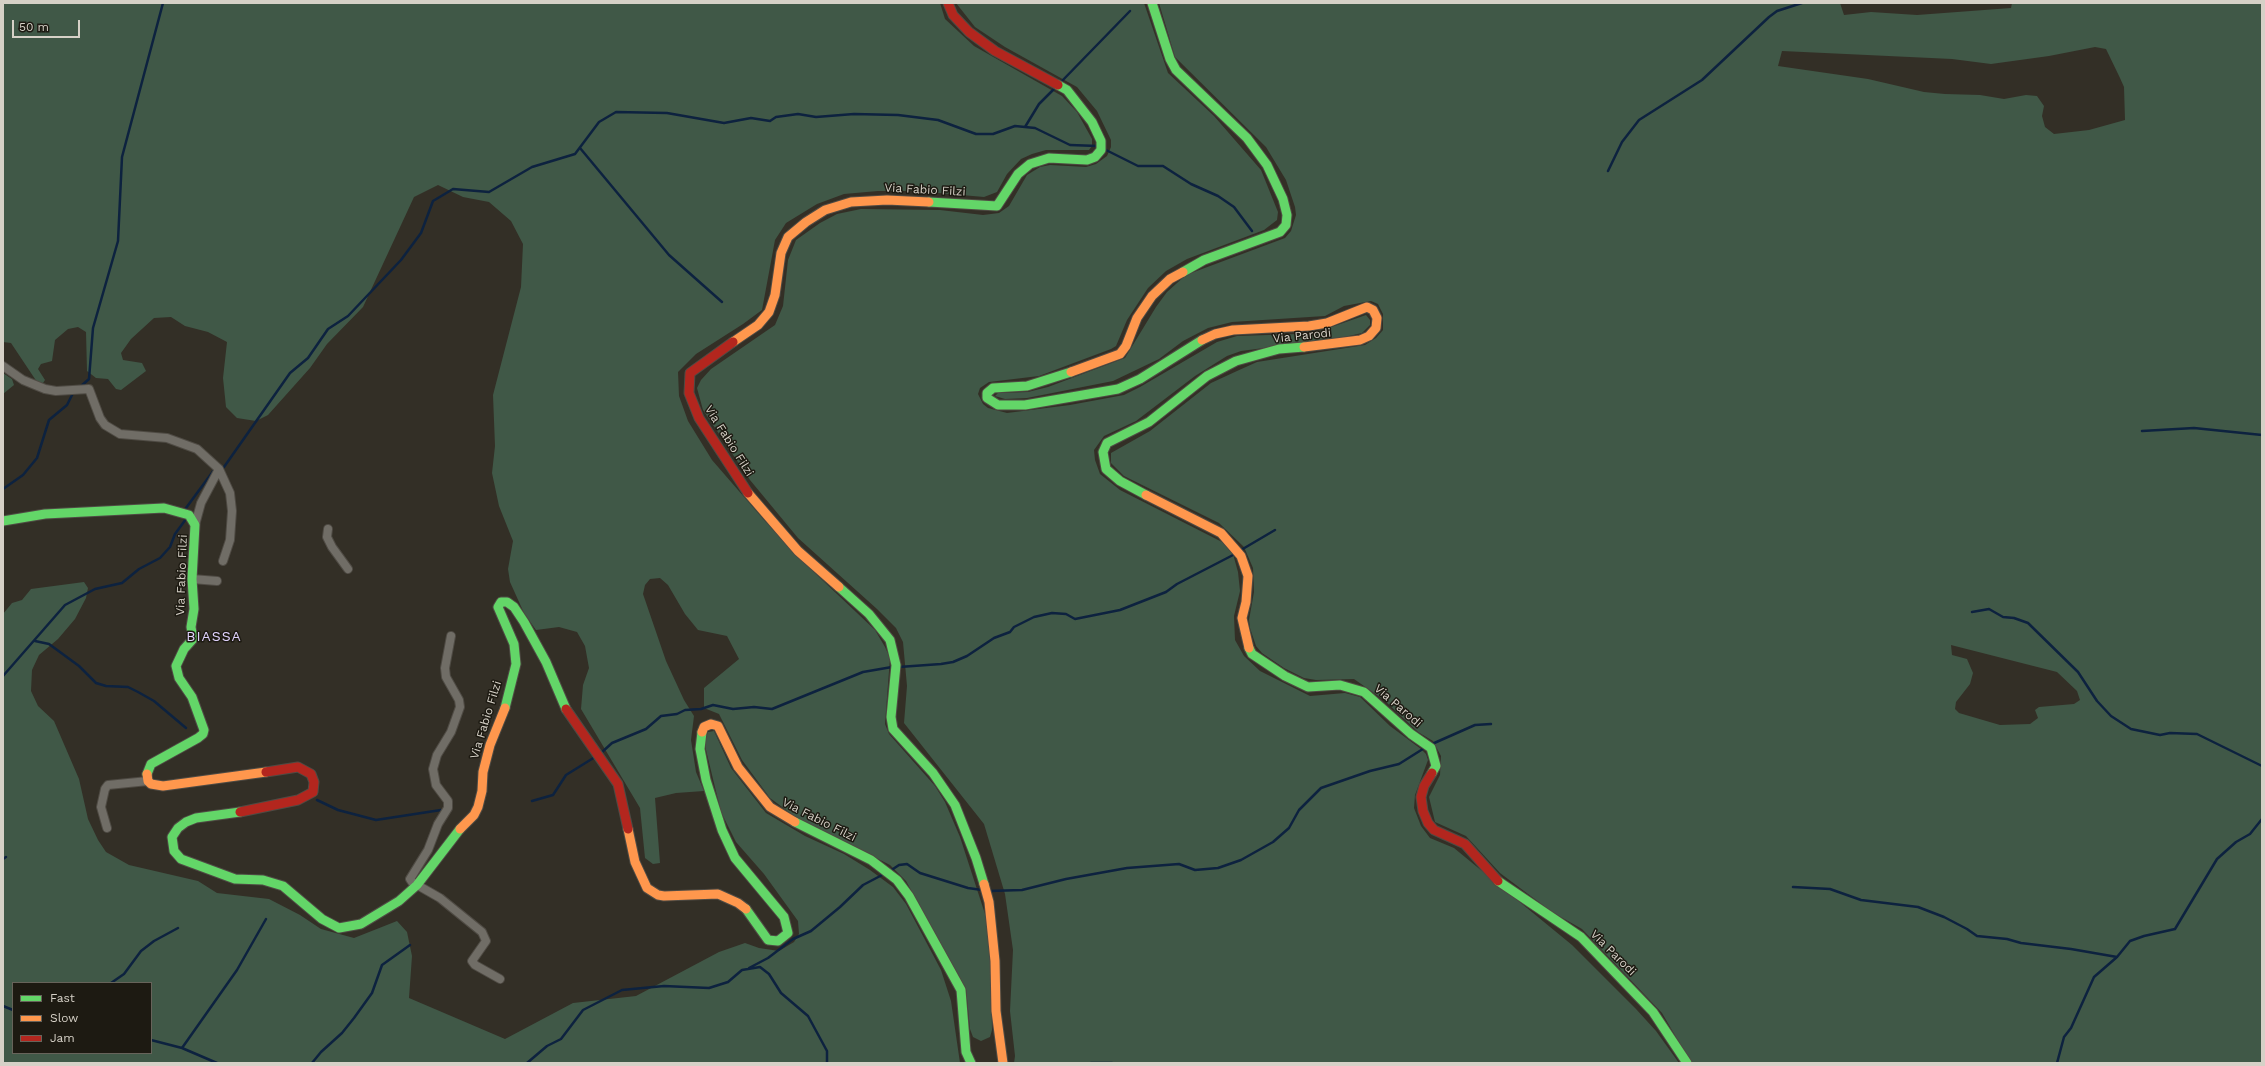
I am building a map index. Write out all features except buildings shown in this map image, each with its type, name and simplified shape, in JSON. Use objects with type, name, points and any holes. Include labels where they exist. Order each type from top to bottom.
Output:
[{"type":"street","name":"Via Fabio Filzi","points":[[948,3],[953,15],[969,32],[995,51],[1068,90],[1092,122],[1101,140],[1101,150],[1095,157],[1087,160],[1050,158],[1030,164],[1018,174],[997,206],[887,200],[851,202],[826,210],[806,222],[788,237],[781,253],[775,295],[769,312],[758,325],[695,368],[690,373],[688,383],[689,392],[698,418],[745,489],[798,551],[869,614],[890,640],[894,651],[896,665],[891,718],[892,729],[933,773],[955,805],[976,858],[989,902],[994,945],[996,1011],[1003,1063]]},
{"type":"street","name":"Via Parodi","points":[[1152,3],[1170,60],[1176,70],[1247,138],[1267,165],[1283,199],[1287,216],[1286,225],[1280,232],[1204,260],[1170,279],[1152,296],[1137,318],[1126,346],[1120,354],[1042,382],[1027,386],[993,388],[988,391],[986,396],[992,403],[998,405],[1018,405],[1118,389],[1140,379],[1198,342],[1215,334],[1233,330],[1308,326],[1327,323],[1366,307],[1373,310],[1377,318],[1376,328],[1369,336],[1360,340],[1324,346],[1279,349],[1236,361],[1207,376],[1149,422],[1107,443],[1103,452],[1106,469],[1120,480],[1221,533],[1229,540],[1241,556],[1248,576],[1246,602],[1242,618],[1245,637],[1252,654],[1285,676],[1308,686],[1340,685],[1352,687],[1364,692],[1411,734],[1431,748],[1436,766],[1424,786],[1421,797],[1423,810],[1434,830],[1465,844],[1490,874],[1505,887],[1581,937],[1653,1012],[1687,1063]]},
{"type":"street","points":[[3,366],[23,380],[37,386],[56,391],[89,389],[96,412],[105,425],[112,430],[131,435],[166,438],[192,446],[219,469],[227,485],[231,501],[230,540],[223,561]]},
{"type":"street","points":[[195,525],[201,503],[219,469]]},
{"type":"street","name":"Via Fabio Filzi","points":[[3,521],[45,514],[164,508],[183,512],[189,515],[195,525],[192,579],[193,639],[184,649],[176,666],[179,678],[192,697],[204,730],[203,734],[198,738],[151,764],[147,772],[148,781],[151,784],[162,786],[298,767],[311,774],[314,782],[313,792],[310,795],[298,800],[266,808],[196,818],[178,828],[173,833],[172,842],[177,855],[201,868],[235,879],[263,880],[283,886],[322,919],[335,926],[346,928],[369,921],[400,901],[417,885],[452,838],[474,815],[478,807],[485,766],[507,703],[516,664],[514,644],[498,607],[501,602],[507,602],[514,607],[524,622],[546,662],[565,708],[618,784],[635,862],[648,888],[658,895],[664,896],[707,893],[718,894],[738,903],[747,910],[768,940],[778,942],[788,934],[784,917],[735,858],[722,830],[706,780],[700,749],[704,727],[711,724],[718,726],[738,767],[770,807],[802,827],[871,860],[897,880],[909,896],[960,990],[966,1052],[971,1063]]},
{"type":"street","points":[[328,529],[327,537],[348,568]]},
{"type":"street","points":[[192,579],[217,581]]},
{"type":"street","points":[[451,636],[445,668],[446,677],[459,700],[460,707],[452,732],[437,755],[433,769],[436,785],[448,802],[448,808],[438,824],[428,850],[411,877],[412,882],[440,898],[482,932],[486,941],[472,961],[475,965],[500,979]]},
{"type":"street","points":[[107,828],[102,807],[105,789],[108,785],[148,781]]},
{"type":"green space","points":[[3,3],[940,3],[945,19],[974,46],[1062,96],[1077,112],[1092,139],[1092,146],[1089,150],[1046,150],[1032,154],[1021,159],[1007,174],[997,192],[984,197],[916,191],[878,191],[844,194],[817,204],[786,223],[775,240],[762,310],[696,354],[678,372],[679,396],[688,421],[712,460],[799,558],[875,630],[885,647],[890,658],[885,724],[889,734],[935,786],[945,802],[960,837],[986,917],[991,971],[992,1030],[990,1037],[981,1041],[973,1037],[970,1029],[966,989],[906,881],[890,865],[797,818],[770,798],[742,760],[719,714],[704,708],[704,688],[739,659],[727,636],[698,630],[685,614],[668,585],[660,578],[650,579],[645,585],[643,594],[666,661],[684,700],[694,716],[691,740],[696,772],[704,791],[676,793],[655,798],[660,863],[653,864],[645,858],[640,808],[581,709],[583,685],[589,668],[585,646],[577,632],[559,627],[536,630],[524,613],[510,582],[508,569],[513,541],[499,506],[492,473],[495,446],[493,395],[521,287],[523,244],[511,221],[489,202],[463,197],[438,185],[414,197],[363,307],[327,344],[310,368],[268,415],[256,421],[237,418],[226,407],[223,378],[227,342],[208,332],[185,326],[171,317],[154,318],[131,339],[121,353],[123,360],[142,363],[146,371],[121,390],[116,389],[108,379],[96,378],[87,371],[86,332],[78,327],[68,329],[55,340],[52,361],[41,364],[38,369],[45,380],[43,383],[37,382],[11,343],[3,342]]},
{"type":"green space","points":[[956,3],[1144,3],[1168,73],[1214,116],[1261,170],[1278,212],[1277,220],[1264,230],[1187,259],[1166,271],[1148,288],[1127,320],[1116,346],[1039,376],[989,382],[980,388],[978,394],[983,404],[988,408],[1007,413],[1070,405],[1124,395],[1217,342],[1237,336],[1299,334],[1320,331],[1366,315],[1370,320],[1370,325],[1362,333],[1340,338],[1241,351],[1227,356],[1195,376],[1136,421],[1104,436],[1094,450],[1095,460],[1100,474],[1120,490],[1222,542],[1233,554],[1238,572],[1240,591],[1234,616],[1235,640],[1244,656],[1260,671],[1310,696],[1345,693],[1360,697],[1390,726],[1421,749],[1426,754],[1428,760],[1415,795],[1414,808],[1421,826],[1430,838],[1454,848],[1572,945],[1656,1031],[1679,1063],[1014,1063],[1015,1056],[1010,1011],[1013,950],[1005,894],[984,824],[904,723],[907,686],[903,642],[896,628],[877,609],[798,538],[750,480],[703,410],[697,388],[701,380],[711,369],[775,325],[783,306],[788,260],[796,240],[820,223],[837,214],[861,209],[940,210],[983,215],[999,213],[1009,206],[1027,175],[1040,167],[1050,165],[1086,167],[1096,164],[1107,156],[1111,147],[1111,140],[1097,111],[1077,87],[1005,47],[975,27]]},
{"type":"green space","points":[[1159,3],[1840,3],[1844,15],[1871,12],[1917,15],[2011,8],[2012,3],[2262,3],[2262,1063],[1691,1063],[1662,1013],[1582,929],[1552,912],[1500,873],[1466,836],[1435,822],[1429,797],[1440,775],[1441,756],[1433,741],[1418,732],[1384,700],[1354,679],[1316,680],[1304,678],[1284,668],[1262,653],[1256,646],[1250,628],[1249,620],[1254,592],[1253,568],[1244,547],[1219,523],[1124,476],[1111,463],[1111,453],[1150,431],[1211,383],[1257,362],[1365,345],[1376,338],[1383,330],[1383,314],[1378,304],[1371,301],[1344,306],[1325,316],[1232,322],[1208,328],[1183,341],[1159,359],[1113,381],[1027,398],[1005,399],[995,396],[998,393],[1028,392],[1048,387],[1125,358],[1156,307],[1167,292],[1186,275],[1285,238],[1291,231],[1296,215],[1295,207],[1286,180],[1266,147],[1175,57]],"holes":[[[2095,47],[2106,49],[2124,87],[2125,120],[2089,130],[2054,134],[2045,127],[2042,116],[2044,106],[2037,96],[2026,95],[2004,99],[1980,95],[1924,92],[1868,79],[1778,66],[1782,51],[1952,59],[1991,64],[2049,56]],[[1951,645],[2057,672],[2077,691],[2080,700],[2074,704],[2039,707],[2035,710],[2038,718],[2030,724],[2000,725],[1959,713],[1955,709],[1956,702],[1970,684],[1973,673],[1967,659],[1952,655]]]},
{"type":"green space","points":[[3,373],[12,379],[14,385],[3,394]]},
{"type":"green space","points":[[84,582],[88,588],[86,598],[75,619],[58,639],[39,655],[32,670],[31,691],[38,706],[54,721],[79,779],[88,819],[98,840],[106,852],[129,865],[198,881],[217,893],[269,899],[300,915],[321,929],[354,938],[397,921],[407,932],[412,956],[409,998],[505,1039],[573,1003],[636,996],[719,952],[745,943],[759,948],[779,951],[794,942],[799,934],[798,921],[764,874],[736,842],[721,812],[705,740],[708,732],[714,731],[731,768],[766,813],[805,836],[844,854],[870,870],[893,887],[906,904],[941,970],[951,1001],[960,1063],[3,1063],[3,614],[12,603],[22,600],[31,589]]},
{"type":"waterway","points":[[80,387],[89,379],[93,328],[118,241],[122,157],[163,3]]},
{"type":"waterway","points":[[1608,171],[1622,142],[1639,120],[1702,80],[1777,11],[1802,3]]},
{"type":"waterway","points":[[1060,83],[1130,11]]},
{"type":"waterway","points":[[1025,127],[1039,104],[1055,88]]},
{"type":"waterway","points":[[224,467],[290,373],[308,358],[328,329],[348,316],[401,260],[421,233],[433,201],[453,189],[489,192],[532,167],[575,154],[599,122],[616,112],[667,113],[724,123],[751,118],[770,121],[776,117],[798,114],[816,117],[854,114],[898,115],[938,120],[976,134],[993,134],[1015,126],[1035,128],[1070,145],[1098,146]]},
{"type":"waterway","points":[[580,148],[669,255],[722,302]]},
{"type":"waterway","points":[[1104,149],[1138,166],[1163,166],[1191,184],[1218,196],[1234,207],[1252,231]]},
{"type":"waterway","points":[[3,489],[23,475],[37,458],[49,420],[67,405],[73,393]]},
{"type":"waterway","points":[[2142,431],[2194,428],[2262,435]]},
{"type":"waterway","points":[[186,508],[214,470]]},
{"type":"waterway","points":[[3,676],[65,605],[95,589],[122,583],[139,569],[160,558],[170,547],[175,534],[186,519]]},
{"type":"waterway","points":[[1241,550],[1275,530]]},
{"type":"waterway","points":[[899,667],[953,662],[967,656],[994,638],[1010,632],[1014,627],[1034,617],[1052,613],[1066,614],[1075,619],[1120,610],[1166,592],[1177,584],[1235,554]]},
{"type":"waterway","points":[[1972,612],[1989,609],[2003,617],[2014,618],[2028,623],[2078,672],[2097,701],[2111,716],[2131,729],[2160,735],[2170,733],[2197,734],[2262,766]]},
{"type":"waterway","points":[[35,641],[49,644],[79,666],[96,683],[106,686],[128,687],[154,701],[186,728]]},
{"type":"waterway","points":[[601,753],[612,743],[646,729],[661,716],[677,714],[685,710],[701,709],[713,705],[733,709],[754,707],[772,709],[863,672],[892,667]]},
{"type":"waterway","points":[[1432,744],[1475,725],[1491,724]]},
{"type":"waterway","points":[[989,891],[1022,890],[1066,879],[1127,868],[1179,864],[1195,870],[1218,868],[1241,860],[1273,842],[1289,828],[1299,810],[1321,788],[1370,771],[1399,764],[1426,747]]},
{"type":"waterway","points":[[532,801],[553,795],[566,775],[595,757]]},
{"type":"waterway","points":[[317,800],[338,810],[376,820],[441,810]]},
{"type":"waterway","points":[[2057,1063],[2064,1037],[2071,1028],[2094,977],[2117,957],[2130,941],[2144,936],[2175,929],[2217,859],[2236,842],[2250,834],[2262,819]]},
{"type":"waterway","points":[[890,871],[899,865],[907,864],[920,873],[968,888],[982,890]]},
{"type":"waterway","points":[[749,968],[768,958],[793,939],[811,931],[840,907],[863,885],[884,874]]},
{"type":"waterway","points":[[1793,887],[1830,889],[1861,900],[1918,907],[1944,917],[1977,936],[2007,939],[2021,943],[2071,949],[2117,957]]},
{"type":"waterway","points":[[182,1048],[237,970],[266,919]]},
{"type":"waterway","points":[[112,982],[124,974],[141,951],[154,941],[178,928]]},
{"type":"waterway","points":[[312,1063],[321,1052],[342,1033],[372,993],[382,965],[410,945]]},
{"type":"waterway","points":[[527,1063],[547,1046],[561,1039],[583,1010],[622,990],[664,986],[709,988],[728,982],[742,970],[760,967],[769,974],[781,993],[808,1016],[827,1051],[827,1063]]},
{"type":"waterway","points":[[3,1006],[12,1010]]},
{"type":"waterway","points":[[152,1040],[182,1048],[217,1063]]},
{"type":"waterway","points":[[1091,1063],[1112,1063]]},
{"type":"traffic: fast","points":[[1152,3],[1170,59],[1176,70],[1247,138],[1267,165],[1283,199],[1287,215],[1286,225],[1280,232],[1204,260],[1183,272]]},
{"type":"traffic: fast","points":[[929,202],[997,206],[1018,174],[1030,164],[1049,158],[1087,160],[1095,157],[1101,150],[1101,141],[1092,122],[1067,90],[1058,85]]},
{"type":"traffic: fast","points":[[1071,372],[1027,386],[993,388],[987,393],[987,398],[998,405],[1025,405],[1118,389],[1140,379],[1202,340]]},
{"type":"traffic: fast","points":[[1146,495],[1120,481],[1106,469],[1103,452],[1107,443],[1149,422],[1207,376],[1236,361],[1279,349],[1304,347]]},
{"type":"traffic: fast","points":[[3,521],[45,514],[164,508],[189,515],[195,525],[192,579],[194,609],[191,627],[193,639],[184,649],[176,666],[179,678],[192,697],[204,730],[203,734],[198,738],[151,764],[147,774]]},
{"type":"traffic: fast","points":[[839,587],[869,614],[890,640],[896,665],[891,717],[893,729],[933,773],[955,805],[976,858],[984,884]]},
{"type":"traffic: fast","points":[[505,708],[516,664],[514,644],[498,607],[501,602],[507,602],[514,607],[524,622],[546,662],[566,709]]},
{"type":"traffic: fast","points":[[1249,648],[1252,654],[1285,676],[1308,687],[1340,685],[1364,692],[1411,734],[1431,748],[1436,766],[1432,773]]},
{"type":"traffic: fast","points":[[702,732],[700,749],[706,780],[722,830],[735,858],[784,917],[788,933],[778,941],[768,940],[746,909]]},
{"type":"traffic: fast","points":[[240,812],[196,818],[186,822],[178,828],[172,837],[174,851],[181,859],[235,879],[263,880],[283,886],[322,919],[339,928],[361,924],[399,901],[417,885],[460,829]]},
{"type":"traffic: fast","points":[[795,822],[871,860],[897,880],[909,896],[961,990],[966,1052],[971,1063]]},
{"type":"traffic: fast","points":[[1498,881],[1581,937],[1653,1012],[1687,1063]]},
{"type":"traffic: slow","points":[[733,342],[758,325],[769,312],[775,295],[781,253],[788,237],[806,222],[825,210],[851,202],[887,200],[929,202]]},
{"type":"traffic: slow","points":[[1071,372],[1120,354],[1126,346],[1137,318],[1152,296],[1170,279],[1183,272]]},
{"type":"traffic: slow","points":[[1202,340],[1215,334],[1233,330],[1309,326],[1327,323],[1367,307],[1373,310],[1377,318],[1376,328],[1369,336],[1360,340],[1304,347]]},
{"type":"traffic: slow","points":[[748,493],[798,551],[839,587]]},
{"type":"traffic: slow","points":[[1146,495],[1221,533],[1241,556],[1248,576],[1246,602],[1242,618],[1249,648]]},
{"type":"traffic: slow","points":[[460,829],[474,815],[478,807],[482,791],[483,772],[490,745],[505,708]]},
{"type":"traffic: slow","points":[[702,732],[704,727],[711,724],[718,726],[738,767],[770,807],[795,822]]},
{"type":"traffic: slow","points":[[147,774],[148,781],[151,784],[163,786],[266,772]]},
{"type":"traffic: slow","points":[[628,829],[635,862],[647,888],[658,895],[664,896],[718,894],[738,903],[746,909]]},
{"type":"traffic: slow","points":[[984,884],[989,902],[995,961],[996,1011],[1003,1063]]},
{"type":"traffic: jam","points":[[948,3],[953,15],[969,32],[995,51],[1058,85]]},
{"type":"traffic: jam","points":[[733,342],[690,373],[689,393],[699,418],[748,493]]},
{"type":"traffic: jam","points":[[566,709],[618,784],[628,829]]},
{"type":"traffic: jam","points":[[240,812],[298,800],[313,792],[314,782],[311,774],[298,767],[266,772]]},
{"type":"traffic: jam","points":[[1432,773],[1424,786],[1421,797],[1423,811],[1428,823],[1434,830],[1465,844],[1498,881]]},
{"type":"district","name":"BIASSA","points":[[214,637]]}]
